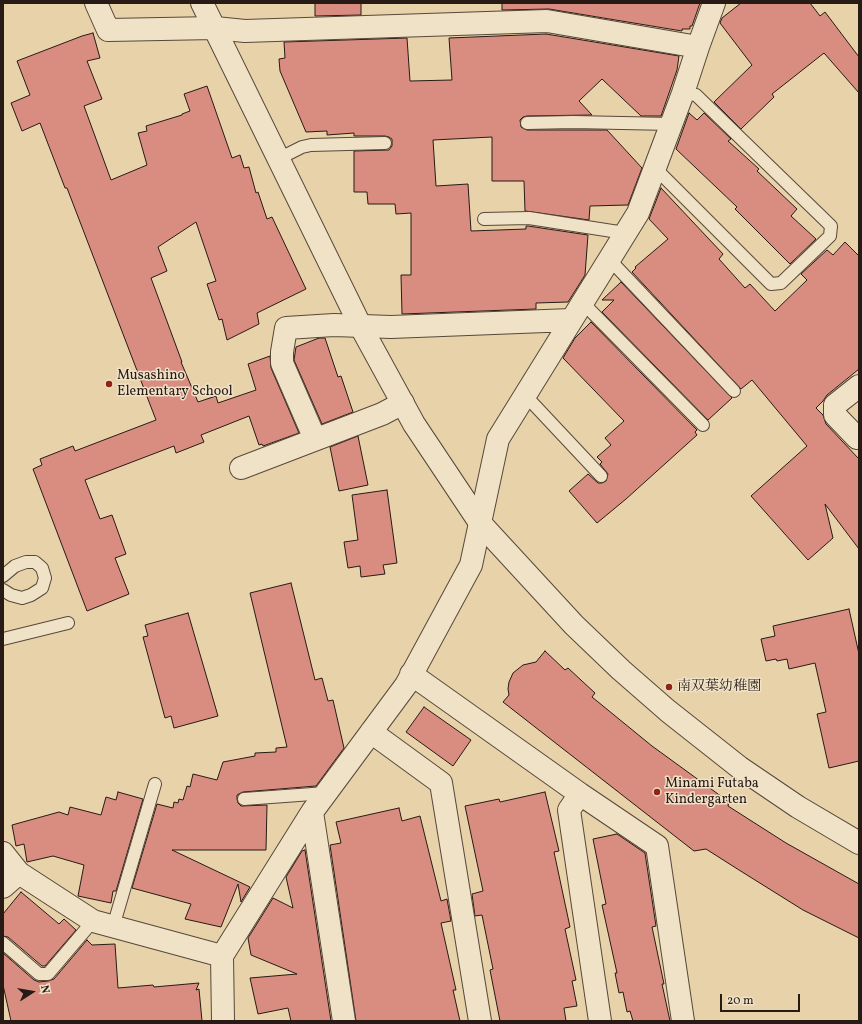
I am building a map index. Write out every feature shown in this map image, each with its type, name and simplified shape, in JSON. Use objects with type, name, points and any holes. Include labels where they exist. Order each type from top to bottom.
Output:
[{"type":"street","points":[[96,3],[108,30],[215,28],[245,31],[547,21],[698,47]]},
{"type":"street","points":[[202,3],[361,327],[414,424],[480,523],[574,625],[621,670],[668,711],[739,767],[798,807],[859,843]]},
{"type":"street","points":[[223,1021],[222,956],[312,812],[406,685],[471,566],[498,440],[638,213],[672,124],[714,3]]},
{"type":"street","points":[[315,439],[282,363],[282,352],[286,328],[334,325],[390,327],[577,312]]},
{"type":"street","points":[[859,386],[835,405],[835,415],[857,438],[859,436]]},
{"type":"street","points":[[241,468],[382,414],[403,403]]},
{"type":"street","points":[[412,674],[580,794],[657,846],[682,1021]]},
{"type":"street","points":[[371,732],[441,783],[480,1021]]},
{"type":"street","points":[[580,794],[569,810],[600,1021]]},
{"type":"street","points":[[312,812],[344,1021]]},
{"type":"street","points":[[3,854],[19,873],[103,924],[222,956]]},
{"type":"street","points":[[3,887],[19,873]]},
{"type":"lane","points":[[655,168],[771,284],[781,283],[830,236],[832,226],[696,95],[683,92]]},
{"type":"lane","points":[[527,123],[573,122],[672,124]]},
{"type":"lane","points":[[278,159],[302,147],[311,145],[385,143]]},
{"type":"lane","points":[[484,219],[529,218],[625,233]]},
{"type":"lane","points":[[610,260],[734,391]]},
{"type":"lane","points":[[577,312],[703,425]]},
{"type":"lane","points":[[525,395],[600,476]]},
{"type":"lane","points":[[3,576],[15,566],[26,562],[35,562],[42,568],[45,578],[42,588],[31,595],[22,598],[11,595],[3,590]]},
{"type":"lane","points":[[3,639],[68,623]]},
{"type":"lane","points":[[3,943],[39,974],[48,974],[103,924],[155,784]]},
{"type":"lane","points":[[244,799],[326,792]]},
{"type":"building","points":[[315,3],[361,3],[361,15],[315,16]]},
{"type":"building","points":[[502,3],[700,3],[692,26],[690,26],[690,29],[682,29],[682,31],[549,9],[502,10]]},
{"type":"building","points":[[741,3],[810,3],[820,16],[825,12],[859,57],[859,93],[824,53],[772,94],[774,97],[741,129],[714,102],[752,65],[720,23],[722,18]]},
{"type":"building","points":[[93,33],[100,58],[87,61],[102,99],[84,106],[111,180],[147,165],[138,133],[147,131],[146,126],[182,115],[190,111],[184,94],[207,86],[232,158],[240,155],[244,168],[249,167],[256,193],[258,192],[267,219],[272,217],[306,289],[257,313],[259,324],[227,340],[222,319],[219,320],[207,284],[216,281],[196,222],[158,247],[167,271],[151,278],[181,362],[198,402],[216,396],[218,403],[256,390],[248,364],[270,356],[271,368],[299,433],[263,446],[262,444],[259,445],[249,416],[201,435],[204,442],[176,453],[174,446],[85,480],[100,519],[112,515],[126,554],[115,558],[129,594],[87,611],[33,469],[42,465],[40,459],[73,446],[75,451],[156,420],[67,188],[65,188],[40,123],[22,131],[11,103],[30,95],[17,61]]},
{"type":"building","points":[[546,34],[679,56],[677,70],[661,116],[641,116],[602,79],[579,101],[592,115],[527,116],[520,120],[521,127],[527,130],[607,130],[642,168],[628,205],[590,206],[589,220],[525,211],[524,181],[492,181],[492,137],[433,140],[436,186],[468,184],[471,231],[526,229],[526,226],[528,226],[588,235],[585,275],[568,302],[536,303],[536,309],[402,314],[401,275],[411,275],[411,213],[396,214],[395,204],[368,204],[367,192],[354,192],[354,151],[389,150],[392,146],[392,139],[385,136],[354,136],[354,133],[327,135],[327,131],[306,132],[280,71],[279,59],[285,58],[284,42],[407,38],[410,81],[452,80],[449,38]]},
{"type":"building","points":[[689,113],[697,120],[704,113],[731,139],[728,141],[759,169],[757,171],[797,209],[791,216],[816,239],[790,264],[735,209],[737,207],[676,149]]},
{"type":"building","points":[[661,188],[723,254],[719,259],[745,288],[750,284],[775,311],[807,280],[801,274],[827,250],[833,255],[845,242],[859,256],[859,369],[827,395],[816,408],[823,415],[826,424],[859,459],[859,549],[825,504],[833,538],[808,560],[751,496],[807,446],[752,380],[741,389],[632,272],[636,268],[635,267],[668,239],[649,219]]},
{"type":"building","points":[[621,282],[732,398],[708,420],[602,312],[614,300],[602,300]]},
{"type":"building","points":[[591,322],[697,430],[695,432],[697,435],[597,523],[569,491],[588,474],[598,483],[606,481],[608,474],[600,464],[602,462],[597,457],[611,445],[605,438],[624,421],[563,358],[575,338]]},
{"type":"building","points":[[319,338],[325,338],[338,377],[341,376],[353,412],[322,424],[294,360],[296,347]]},
{"type":"building","points":[[358,436],[368,485],[339,491],[330,447]]},
{"type":"building","points":[[387,490],[397,563],[383,565],[385,574],[361,577],[360,566],[348,568],[344,542],[358,540],[352,495]]},
{"type":"building","points":[[291,583],[315,680],[322,678],[328,701],[333,700],[344,748],[316,786],[243,792],[237,795],[238,803],[241,806],[267,805],[266,850],[172,850],[250,887],[241,902],[238,884],[221,927],[185,919],[191,904],[132,888],[157,804],[173,808],[174,802],[178,803],[179,799],[183,800],[187,786],[190,787],[193,774],[217,780],[223,762],[255,756],[255,753],[276,752],[276,748],[287,747],[250,593]]},
{"type":"building","points":[[849,609],[859,654],[859,761],[829,768],[817,714],[826,712],[815,663],[789,669],[787,659],[766,661],[761,639],[775,636],[773,626]]},
{"type":"building","points":[[188,613],[218,716],[174,728],[171,716],[165,718],[143,637],[148,636],[145,625]]},
{"type":"building","points":[[545,651],[565,670],[568,668],[595,693],[592,697],[652,746],[729,802],[728,806],[786,843],[859,884],[859,938],[803,910],[706,849],[694,851],[503,702],[509,695],[509,682],[513,673],[523,665],[536,662]]},
{"type":"building","points":[[424,707],[471,740],[453,766],[406,732]]},
{"type":"building","points":[[118,792],[143,799],[116,891],[113,891],[111,903],[78,896],[84,865],[53,856],[27,862],[24,844],[16,846],[12,825],[59,812],[68,815],[70,807],[101,815],[106,797],[116,800]]},
{"type":"building","points":[[545,792],[559,851],[554,852],[570,927],[565,929],[576,980],[572,981],[577,1006],[564,1008],[566,1021],[500,1021],[490,970],[493,969],[482,915],[475,916],[472,894],[483,891],[465,806],[499,799],[500,802]]},
{"type":"building","points":[[399,808],[402,821],[420,816],[441,901],[447,899],[451,921],[441,923],[456,990],[453,990],[460,1021],[356,1021],[330,845],[341,843],[336,822]]},
{"type":"building","points":[[617,834],[645,853],[656,926],[652,927],[670,1021],[633,1021],[630,1011],[627,1012],[623,992],[619,993],[615,973],[617,973],[602,905],[606,904],[593,839]]},
{"type":"building","points":[[305,850],[331,1021],[291,1021],[288,1008],[258,1014],[250,978],[297,974],[251,955],[248,938],[273,898],[293,908],[286,877],[302,851]]},
{"type":"building","points":[[21,892],[59,924],[64,919],[76,930],[45,966],[42,966],[8,937],[3,936],[3,914]]},
{"type":"building","points":[[87,940],[92,945],[115,944],[118,988],[153,985],[154,987],[199,983],[196,990],[199,989],[202,1021],[11,1021],[3,985],[3,953],[34,980],[39,982],[48,981],[54,979]]},
{"type":"place","name":"Musashino Elementary School","points":[[109,384]]},
{"type":"place","name":"南双葉幼稚園","points":[[669,687]]},
{"type":"place","name":"Minami Futaba Kindergarten","points":[[657,792]]}]
